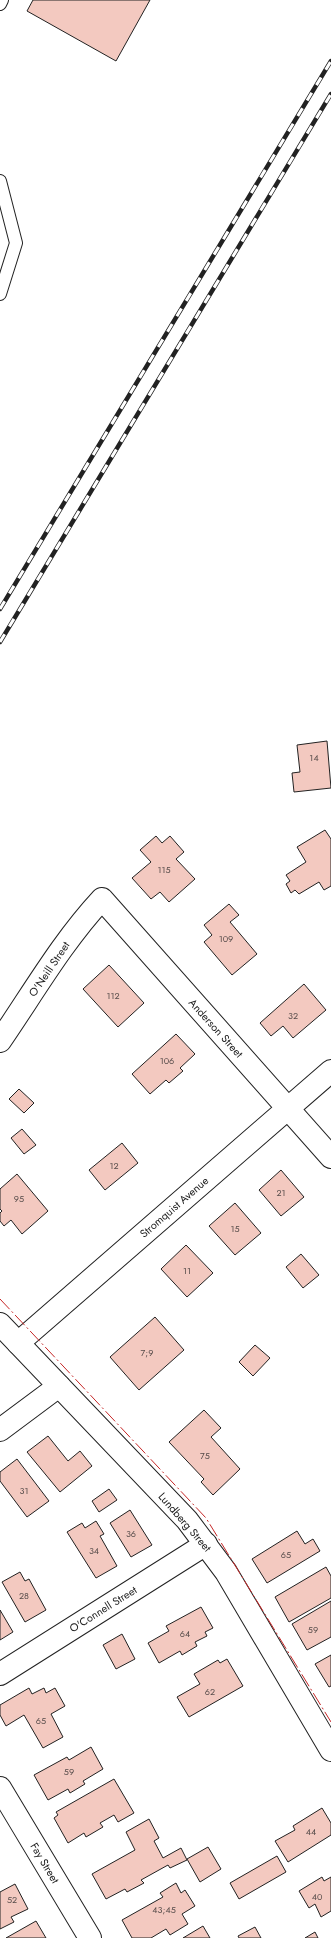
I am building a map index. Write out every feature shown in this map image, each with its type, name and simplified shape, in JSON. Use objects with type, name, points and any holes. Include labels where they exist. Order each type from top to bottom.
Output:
[{"type":"street","name":"O'Neill Street","points":[[0,1041],[64,944],[82,920],[102,899]]},
{"type":"street","name":"Anderson Street","points":[[102,899],[331,1157]]},
{"type":"street","name":"Stromquist Avenue","points":[[18,1343],[331,1071]]},
{"type":"street","name":"Lundberg Street","points":[[0,1324],[187,1520],[206,1544],[226,1572],[331,1750]]},
{"type":"street","points":[[0,1430],[59,1386]]},
{"type":"street","name":"O'Connell Street","points":[[0,1674],[206,1544]]},
{"type":"street","name":"Fay Street","points":[[0,1788],[90,1938]]},
{"type":"lane","points":[[0,4],[2,0]]},
{"type":"lane","points":[[0,181],[16,243],[0,294]]},
{"type":"building","points":[[33,0],[150,0],[116,61],[27,11]]},
{"type":"building","points":[[327,741],[331,788],[294,792],[292,773],[300,772],[297,745]]},
{"type":"building","points":[[325,830],[331,839],[331,886],[324,890],[319,882],[299,894],[295,890],[291,893],[286,884],[290,881],[286,875],[306,862],[297,847]]},
{"type":"building","points":[[156,836],[162,843],[170,836],[184,852],[176,859],[195,879],[169,902],[160,892],[151,899],[132,878],[151,862],[140,850]]},
{"type":"building","points":[[229,904],[239,915],[230,922],[257,954],[232,975],[204,942],[212,935],[204,925]]},
{"type":"building","points":[[109,965],[144,1003],[118,1027],[83,989]]},
{"type":"building","points":[[304,984],[326,1010],[293,1038],[283,1026],[271,1036],[260,1023]]},
{"type":"building","points":[[176,1034],[195,1054],[180,1068],[183,1071],[169,1083],[166,1080],[150,1094],[132,1074]]},
{"type":"building","points":[[19,1089],[34,1103],[24,1113],[9,1099]]},
{"type":"building","points":[[22,1129],[36,1145],[24,1154],[11,1138]]},
{"type":"building","points":[[122,1143],[138,1163],[105,1190],[89,1170]]},
{"type":"building","points":[[281,1170],[304,1197],[281,1216],[259,1190]]},
{"type":"building","points":[[17,1174],[48,1211],[22,1234],[11,1220],[4,1226],[0,1221],[0,1213],[2,1211],[0,1209],[0,1189]]},
{"type":"building","points":[[235,1203],[261,1233],[235,1255],[209,1226]]},
{"type":"building","points":[[186,1245],[213,1273],[187,1297],[161,1269]]},
{"type":"building","points":[[301,1254],[319,1275],[303,1288],[286,1267]]},
{"type":"building","points":[[155,1317],[184,1350],[139,1390],[110,1357]]},
{"type":"building","points":[[255,1345],[270,1358],[253,1376],[239,1362]]},
{"type":"building","points":[[204,1410],[221,1428],[211,1437],[240,1469],[213,1495],[201,1482],[204,1479],[169,1442]]},
{"type":"building","points":[[48,1436],[68,1461],[80,1451],[92,1466],[60,1492],[27,1452]]},
{"type":"building","points":[[17,1459],[49,1501],[27,1517],[0,1481],[0,1472]]},
{"type":"building","points":[[109,1489],[117,1500],[99,1512],[92,1501]]},
{"type":"building","points":[[130,1510],[152,1545],[131,1557],[110,1523]]},
{"type":"building","points":[[96,1521],[104,1534],[100,1536],[117,1566],[96,1578],[67,1532],[82,1523],[85,1528]]},
{"type":"building","points":[[297,1531],[305,1544],[313,1539],[320,1551],[267,1583],[252,1559]]},
{"type":"building","points":[[326,1567],[331,1576],[331,1598],[289,1622],[275,1597]]},
{"type":"building","points":[[20,1572],[25,1581],[29,1579],[46,1610],[25,1622],[2,1582]]},
{"type":"building","points":[[331,1601],[331,1637],[307,1650],[292,1624]]},
{"type":"building","points":[[201,1607],[213,1628],[205,1632],[207,1636],[195,1642],[197,1646],[182,1655],[180,1651],[159,1663],[148,1643],[169,1631],[166,1626]]},
{"type":"building","points":[[0,1610],[13,1632],[0,1640]]},
{"type":"building","points":[[122,1634],[135,1659],[116,1669],[103,1645]]},
{"type":"building","points":[[331,1655],[331,1686],[329,1687],[315,1664]]},
{"type":"building","points":[[227,1659],[243,1686],[189,1717],[177,1697],[200,1684],[194,1674],[218,1660],[220,1663]]},
{"type":"building","points":[[29,1688],[32,1694],[44,1688],[46,1693],[55,1688],[65,1706],[51,1714],[63,1737],[43,1748],[24,1715],[6,1726],[0,1715],[0,1705]]},
{"type":"building","points":[[91,1747],[103,1769],[83,1781],[85,1784],[70,1793],[68,1789],[48,1800],[34,1775],[67,1757],[69,1760]]},
{"type":"building","points":[[114,1779],[134,1813],[118,1822],[114,1815],[100,1823],[103,1827],[86,1837],[84,1833],[68,1843],[54,1818],[58,1815],[56,1812]]},
{"type":"building","points":[[322,1808],[331,1823],[331,1835],[288,1862],[275,1841],[295,1830],[293,1826]]},
{"type":"building","points":[[149,1819],[159,1838],[154,1841],[163,1858],[181,1848],[187,1860],[170,1868],[168,1865],[141,1880],[144,1883],[127,1892],[125,1889],[106,1899],[92,1874],[135,1850],[126,1832]]},
{"type":"building","points":[[208,1847],[221,1869],[200,1882],[187,1859]]},
{"type":"building","points":[[277,1856],[286,1872],[239,1899],[230,1883]]},
{"type":"building","points":[[322,1877],[324,1881],[331,1877],[331,1911],[321,1917],[315,1904],[309,1908],[299,1891]]},
{"type":"building","points":[[176,1883],[181,1893],[185,1890],[195,1906],[182,1914],[188,1924],[170,1935],[166,1929],[151,1938],[132,1938],[122,1920],[163,1897],[160,1893]]},
{"type":"building","points":[[15,1884],[28,1909],[11,1917],[14,1922],[0,1929],[0,1892]]},
{"type":"building","points":[[36,1921],[46,1938],[6,1938]]},
{"type":"building","points":[[203,1926],[210,1938],[183,1938]]},
{"type":"building","points":[[255,1927],[261,1938],[239,1938],[238,1936]]},
{"type":"building","points":[[315,1932],[318,1938],[305,1938]]},
{"type":"railway","points":[[0,609],[331,61]]},
{"type":"railway","points":[[0,642],[331,94]]},
{"type":"power","points":[[0,1299],[206,1518],[331,1722]]}]
